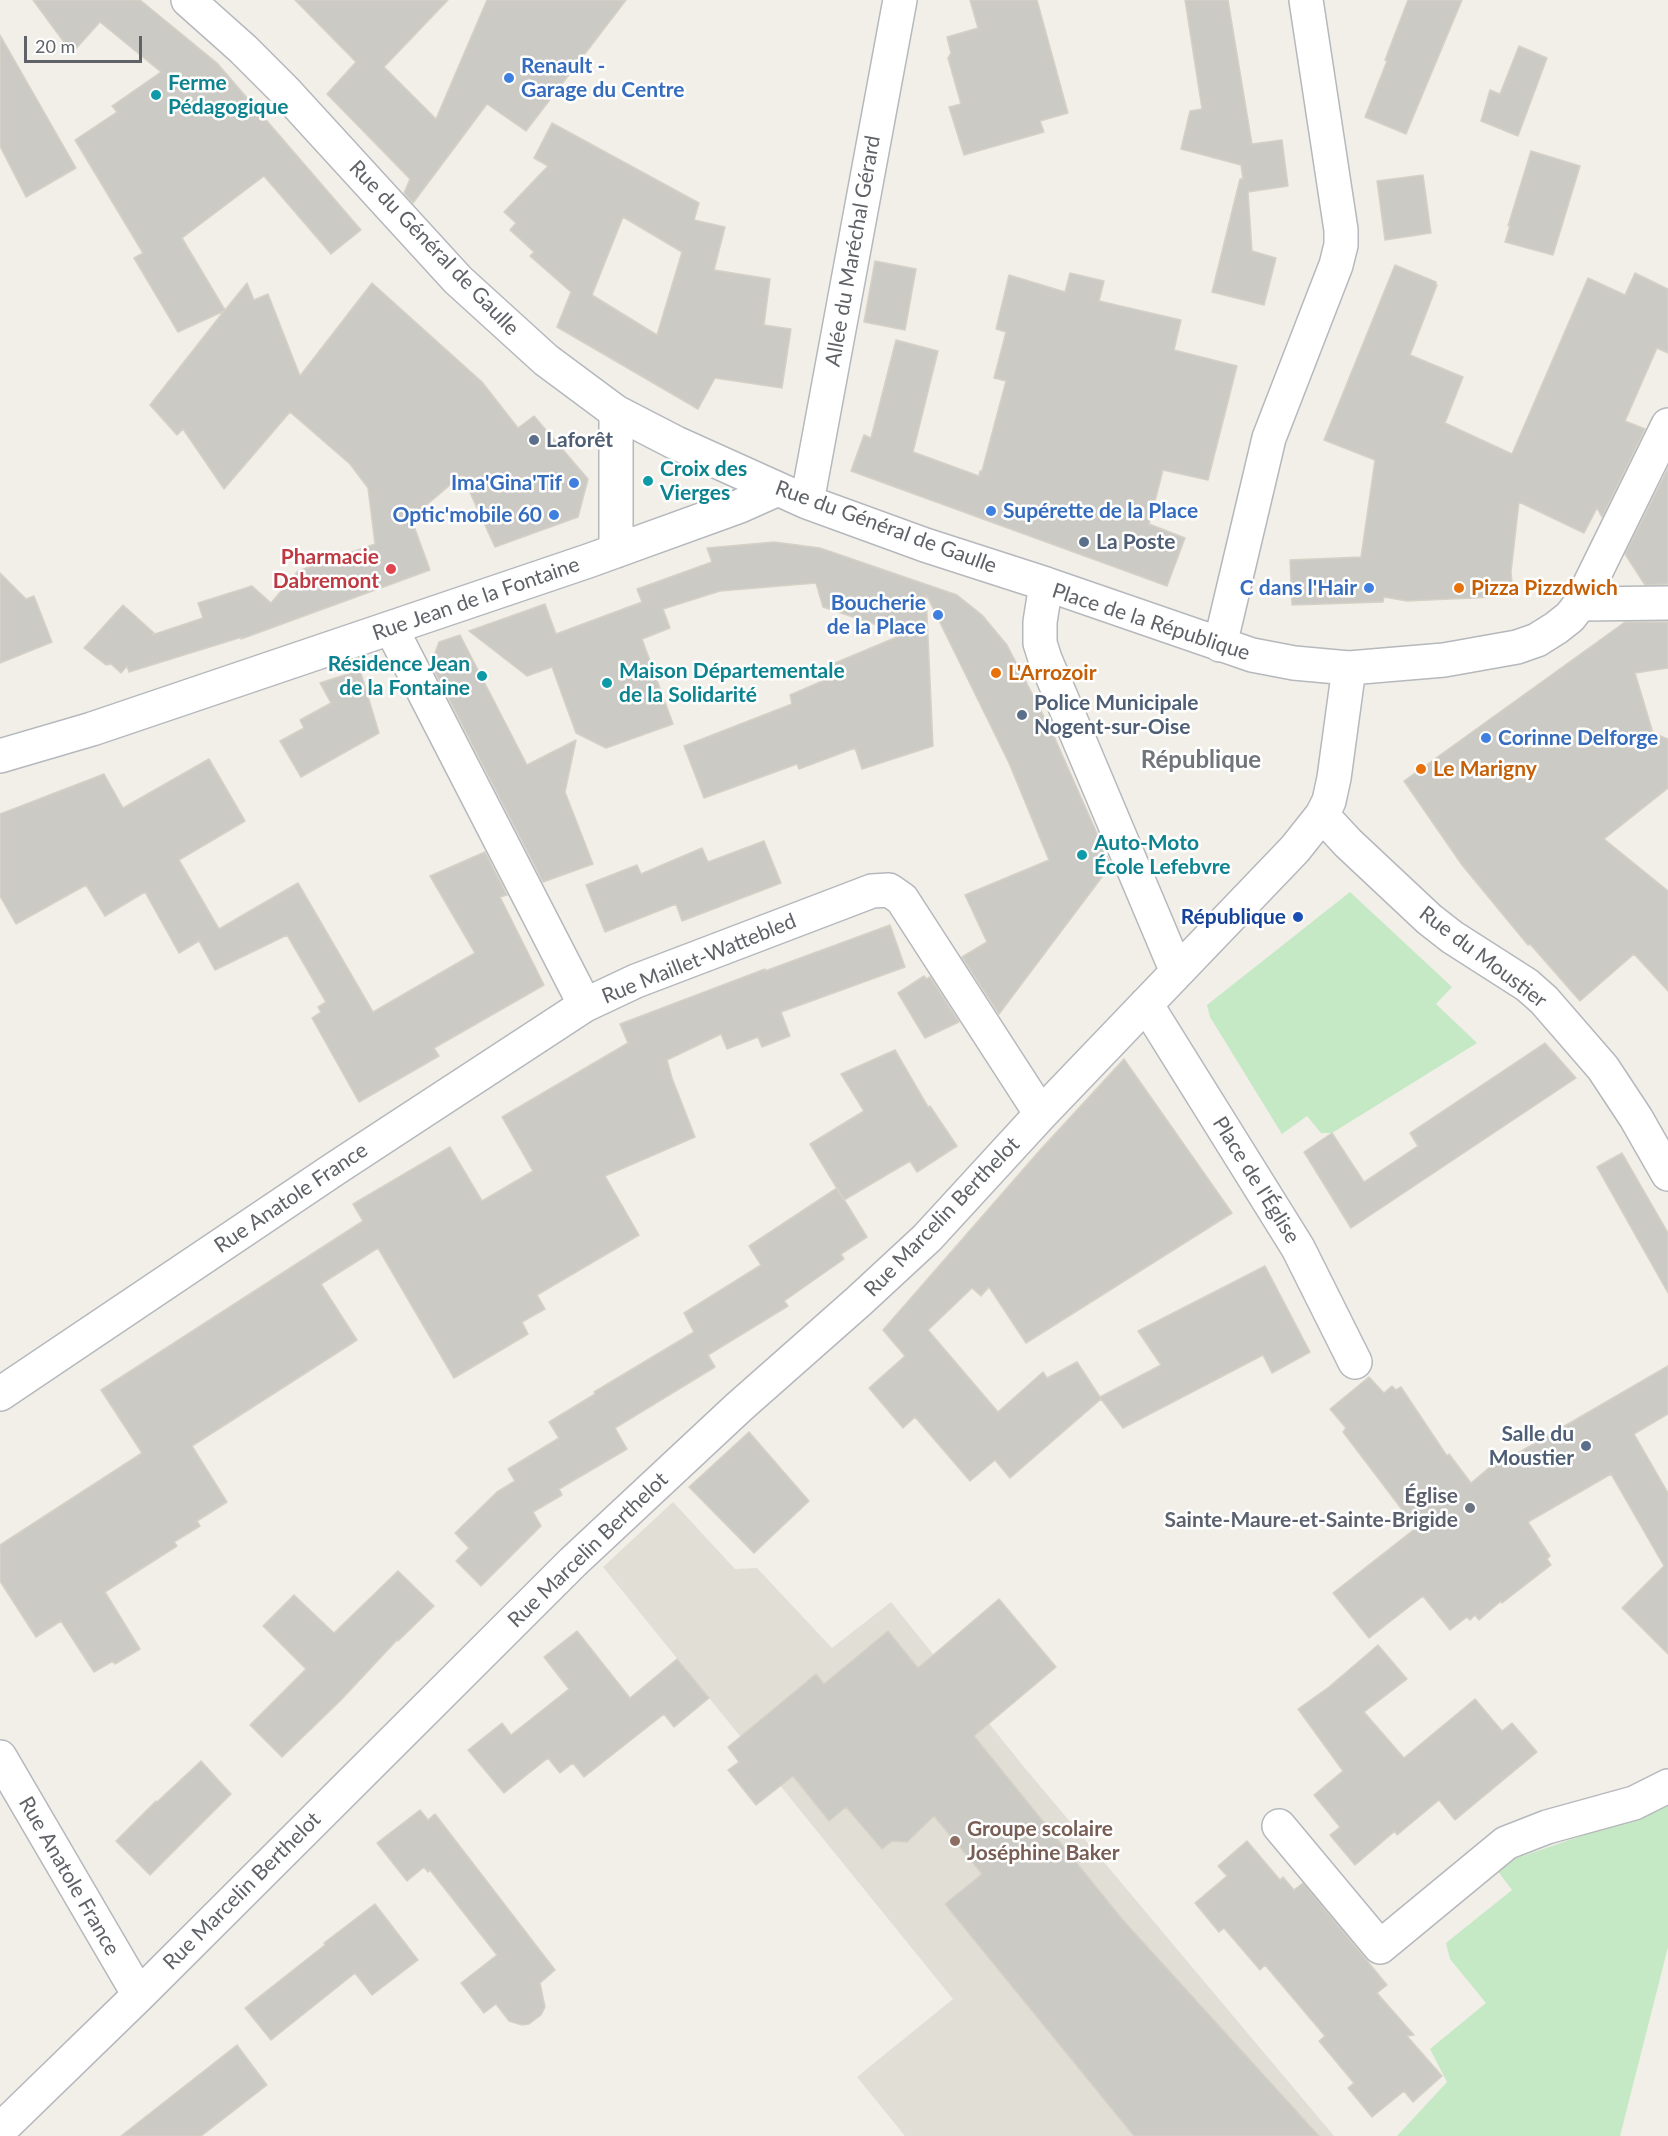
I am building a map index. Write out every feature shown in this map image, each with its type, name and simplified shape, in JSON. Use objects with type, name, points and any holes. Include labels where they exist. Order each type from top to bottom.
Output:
[{"type":"street","name":"Rue du Général de Gaulle","points":[[188,0],[243,49],[285,91],[458,280],[546,360],[616,412],[639,426],[807,502],[925,545],[1046,584]]},
{"type":"street","name":"Allée du Maréchal Gérard","points":[[807,502],[900,0]]},
{"type":"street","points":[[1220,645],[1269,438],[1336,266],[1341,245],[1341,230],[1306,0]]},
{"type":"street","points":[[616,412],[616,551]]},
{"type":"street","name":"Place de la République","points":[[1177,972],[1045,659],[1040,642],[1040,632],[1046,584],[1220,645],[1272,660],[1349,668],[1444,660],[1517,647],[1537,640],[1556,628],[1580,604],[1668,425]]},
{"type":"street","name":"Rue Jean de la Fontaine","points":[[0,756],[92,729],[616,551],[740,506],[778,489]]},
{"type":"street","points":[[1580,604],[1668,603]]},
{"type":"street","name":"Rue Maillet-Wattebled","points":[[391,628],[585,1005],[636,981],[872,891],[889,890],[902,899],[1041,1114]]},
{"type":"street","points":[[1177,972],[1295,849],[1322,815],[1329,801],[1334,778],[1349,668]]},
{"type":"street","name":"Rue du Moustier","points":[[1322,815],[1348,843],[1429,919],[1452,937],[1509,972],[1544,1000],[1603,1068],[1636,1118],[1668,1174]]},
{"type":"street","name":"Rue Marcelin Berthelot","points":[[0,2130],[139,1995],[581,1554],[730,1414],[927,1238],[1041,1114],[1177,972]]},
{"type":"street","name":"Place de l'Église","points":[[1146,1004],[1298,1248],[1355,1362]]},
{"type":"street","name":"Rue Anatole France","points":[[0,1394],[346,1161],[585,1005]]},
{"type":"street","name":"Rue Anatole France","points":[[0,1757],[139,1995]]},
{"type":"street","points":[[1279,1826],[1380,1947],[1506,1843],[1547,1827],[1634,1803],[1668,1786]]},
{"type":"shaded area","name":"Groupe scolaire Joséphine Baker","points":[[673,1502],[735,1569],[757,1568],[832,1648],[891,1602],[1024,1767],[1334,2136],[905,2136],[857,2077],[953,1999],[603,1567]]},
{"type":"green space","points":[[1350,892],[1452,987],[1436,1004],[1477,1043],[1332,1133],[1321,1133],[1307,1116],[1282,1134],[1210,1017],[1207,1005]]},
{"type":"green space","points":[[1668,1803],[1668,1947],[1620,2136],[1397,2136],[1447,2082],[1430,2049],[1486,2003],[1450,1959],[1446,1943],[1512,1890],[1494,1866],[1639,1816]]},
{"type":"building","points":[[33,0],[140,0],[217,63],[361,230],[331,254],[264,176],[182,238],[225,310],[247,283],[254,300],[268,294],[300,376],[372,283],[482,382],[518,428],[534,416],[588,479],[578,517],[495,547],[462,475],[411,518],[430,570],[241,639],[242,637],[129,672],[127,666],[121,673],[111,664],[106,665],[84,648],[123,605],[154,633],[152,635],[203,618],[198,603],[252,586],[271,603],[298,571],[375,544],[368,488],[350,464],[290,412],[224,489],[183,429],[177,435],[150,405],[224,311],[178,332],[134,258],[143,253],[75,140],[117,112],[112,106],[161,72],[100,22],[72,53]]},
{"type":"building","points":[[295,0],[448,0],[384,67],[436,119],[487,0],[626,0],[526,131],[487,104],[413,203],[404,193],[410,179],[327,94],[356,62]]},
{"type":"building","points":[[970,0],[1037,0],[1068,113],[1040,121],[1044,132],[964,155],[949,107],[961,104],[948,58],[951,53],[947,37],[978,28]]},
{"type":"building","points":[[1185,0],[1228,0],[1252,144],[1282,140],[1288,186],[1248,192],[1252,251],[1276,258],[1264,305],[1212,292],[1240,179],[1243,179],[1241,165],[1181,149],[1190,111],[1202,109]]},
{"type":"building","points":[[1408,0],[1462,0],[1406,134],[1365,117]]},
{"type":"building","points":[[0,35],[76,168],[26,197],[0,146]]},
{"type":"building","points":[[1519,46],[1547,58],[1518,136],[1481,121],[1490,90],[1500,94]]},
{"type":"building","points":[[552,123],[699,203],[694,220],[725,227],[714,270],[770,279],[764,325],[791,329],[782,388],[715,378],[698,409],[557,327],[571,292],[530,256],[534,252],[510,230],[516,223],[504,212],[548,166],[534,158]],"holes":[[[623,217],[682,252],[657,335],[592,295]]]},
{"type":"building","points":[[1531,151],[1580,166],[1553,255],[1505,242]]},
{"type":"building","points":[[1423,175],[1431,233],[1385,240],[1377,181]]},
{"type":"building","points":[[875,261],[916,269],[905,330],[864,322]]},
{"type":"building","points":[[1395,265],[1436,282],[1437,285],[1410,355],[1463,377],[1445,423],[1512,454],[1588,278],[1625,295],[1635,273],[1668,289],[1668,353],[1657,348],[1625,421],[1645,429],[1602,517],[1597,508],[1584,533],[1519,502],[1511,572],[1513,594],[1407,601],[1384,597],[1383,602],[1292,605],[1290,560],[1361,557],[1375,460],[1324,440]]},
{"type":"building","points":[[1070,273],[1104,281],[1099,301],[1181,320],[1174,350],[1237,366],[1208,480],[1163,470],[1149,524],[1185,538],[1167,586],[851,471],[864,435],[871,438],[896,340],[938,351],[913,452],[979,476],[1006,381],[994,378],[1006,332],[996,329],[1009,275],[1065,292]]},
{"type":"building","points":[[1668,468],[1668,584],[1645,585],[1625,554]]},
{"type":"building","points":[[774,542],[820,548],[957,595],[982,615],[1007,645],[1053,734],[1111,865],[999,1014],[962,957],[987,942],[965,895],[1049,860],[1009,763],[926,594],[933,746],[862,769],[855,748],[799,769],[797,764],[704,798],[684,746],[792,704],[790,695],[827,679],[823,668],[904,634],[823,607],[816,583],[720,591],[663,609],[670,628],[642,639],[673,724],[606,748],[576,733],[552,667],[527,676],[469,631],[545,604],[556,634],[642,602],[637,589],[712,562],[707,548]]},
{"type":"building","points":[[0,573],[26,599],[34,596],[52,642],[0,663]]},
{"type":"building","points":[[1625,622],[1668,622],[1668,668],[1635,673],[1653,733],[1668,739],[1668,788],[1604,839],[1668,891],[1668,991],[1634,954],[1580,1001],[1530,944],[1528,945],[1462,865],[1404,781]]},
{"type":"building","points":[[460,635],[527,765],[576,740],[565,792],[593,864],[543,882],[431,664],[439,642]]},
{"type":"building","points":[[360,670],[379,733],[301,777],[280,741],[304,728],[300,720],[331,703],[320,683]]},
{"type":"building","points":[[209,759],[245,821],[179,860],[219,929],[298,883],[373,1012],[475,953],[430,876],[485,852],[507,895],[500,897],[544,985],[434,1048],[439,1056],[359,1102],[312,1018],[321,1012],[318,1007],[326,1002],[287,935],[215,970],[199,941],[179,953],[145,892],[105,916],[86,885],[16,924],[0,896],[0,814],[104,774],[123,808]]},
{"type":"building","points":[[764,841],[781,883],[682,921],[676,904],[605,932],[586,885],[637,865],[641,874],[702,848],[708,862]]},
{"type":"building","points":[[890,925],[905,967],[781,1012],[790,1036],[762,1047],[758,1037],[727,1049],[721,1034],[667,1060],[695,1137],[605,1176],[639,1235],[537,1295],[545,1309],[522,1322],[528,1334],[454,1378],[378,1248],[321,1284],[357,1340],[192,1446],[227,1502],[197,1521],[200,1526],[174,1542],[177,1546],[105,1592],[140,1649],[115,1664],[113,1661],[94,1672],[61,1621],[36,1637],[0,1581],[0,1545],[142,1453],[101,1390],[363,1221],[353,1204],[450,1147],[482,1201],[533,1171],[502,1117],[628,1043],[620,1024]]},
{"type":"building","points":[[924,976],[926,979],[930,977],[959,1022],[925,1038],[898,993]]},
{"type":"building","points":[[1545,1043],[1576,1078],[1351,1228],[1304,1152],[1332,1133],[1364,1182],[1418,1146],[1410,1133]]},
{"type":"building","points":[[895,1050],[928,1107],[930,1106],[957,1146],[917,1172],[910,1161],[844,1200],[810,1144],[864,1111],[841,1074]]},
{"type":"building","points":[[1124,1059],[1232,1213],[1026,1343],[989,1287],[981,1296],[972,1288],[928,1330],[998,1412],[1043,1372],[1047,1378],[1077,1362],[1100,1397],[1161,1365],[1138,1331],[1265,1266],[1310,1352],[1272,1373],[1263,1355],[1123,1428],[1101,1399],[1010,1478],[995,1460],[970,1481],[915,1417],[903,1428],[869,1388],[905,1356],[883,1330],[1041,1149]]},
{"type":"building","points":[[1622,1153],[1668,1233],[1668,1293],[1597,1167]]},
{"type":"building","points":[[837,1188],[867,1237],[841,1254],[844,1259],[784,1301],[788,1306],[708,1355],[715,1367],[615,1428],[627,1449],[559,1489],[562,1495],[533,1512],[541,1526],[481,1586],[456,1561],[469,1548],[455,1533],[497,1492],[515,1481],[508,1469],[559,1438],[549,1422],[694,1332],[684,1313],[761,1265],[749,1246]]},
{"type":"building","points":[[1668,1366],[1668,1414],[1634,1434],[1668,1493],[1668,1654],[1622,1608],[1664,1566],[1611,1474],[1528,1522],[1550,1556],[1547,1559],[1551,1565],[1479,1620],[1475,1615],[1470,1620],[1467,1617],[1450,1630],[1423,1596],[1369,1638],[1333,1593],[1416,1528],[1343,1432],[1346,1428],[1330,1409],[1369,1377],[1384,1393],[1392,1386],[1396,1390],[1401,1387],[1447,1456],[1449,1454],[1471,1483],[1497,1461],[1499,1464]]},
{"type":"building","points":[[749,1432],[809,1501],[754,1553],[689,1487]]},
{"type":"building","points":[[398,1571],[434,1606],[397,1640],[340,1701],[282,1757],[250,1725],[306,1669],[263,1626],[294,1595],[334,1633]]},
{"type":"building","points":[[999,1599],[1056,1667],[974,1736],[1122,1919],[1319,2136],[1134,2136],[945,1904],[982,1874],[934,1816],[907,1842],[892,1841],[882,1849],[846,1807],[829,1821],[793,1776],[756,1805],[728,1770],[739,1762],[728,1747],[816,1674],[824,1684],[888,1631],[918,1668]]},
{"type":"building","points":[[577,1631],[630,1698],[677,1659],[709,1698],[674,1727],[664,1714],[584,1777],[573,1763],[560,1773],[548,1758],[504,1793],[468,1750],[502,1723],[511,1735],[569,1689],[544,1657]]},
{"type":"building","points":[[1378,1645],[1407,1679],[1364,1712],[1404,1758],[1475,1699],[1502,1731],[1512,1723],[1537,1752],[1455,1820],[1439,1800],[1397,1835],[1395,1831],[1355,1865],[1330,1835],[1340,1827],[1314,1795],[1343,1771],[1298,1709],[1329,1687]]},
{"type":"building","points":[[201,1761],[231,1794],[150,1875],[116,1841]]},
{"type":"building","points":[[420,1810],[428,1820],[435,1814],[555,1970],[540,1983],[545,2007],[541,2015],[529,2024],[522,2025],[509,2021],[496,2004],[484,2013],[461,1983],[497,1955],[430,1870],[428,1872],[424,1867],[407,1881],[377,1843]]},
{"type":"building","points":[[1247,1841],[1280,1880],[1283,1877],[1294,1890],[1303,1883],[1387,1985],[1377,1993],[1414,2035],[1407,2036],[1442,2076],[1413,2102],[1404,2091],[1372,2117],[1348,2088],[1354,2083],[1319,2041],[1325,2036],[1265,1965],[1260,1970],[1224,1928],[1219,1932],[1195,1903],[1227,1876],[1218,1866]]},
{"type":"building","points":[[375,1904],[418,1960],[372,1995],[355,1973],[271,2040],[245,2008]]},
{"type":"building","points":[[237,2045],[267,2085],[201,2136],[121,2136]]},
{"type":"place","name":"Renault - Garage du Centre","points":[[509,78]]},
{"type":"place","name":"Ferme Pédagogique","points":[[156,95]]},
{"type":"place","name":"Laforêt","points":[[534,440]]},
{"type":"place","name":"Croix des Vierges","points":[[648,481]]},
{"type":"place","name":"Ima'Gina'Tif","points":[[574,483]]},
{"type":"place","name":"Supérette de la Place","points":[[991,511]]},
{"type":"place","name":"Optic'mobile 60","points":[[554,515]]},
{"type":"place","name":"La Poste","points":[[1084,542]]},
{"type":"place","name":"Pharmacie Dabremont","points":[[391,569]]},
{"type":"place","name":"C dans l'Hair","points":[[1369,588]]},
{"type":"place","name":"Pizza Pizzdwich","points":[[1459,588]]},
{"type":"place","name":"Boucherie de la Place","points":[[938,615]]},
{"type":"place","name":"L'Arrozoir","points":[[996,673]]},
{"type":"place","name":"Résidence Jean de la Fontaine","points":[[482,676]]},
{"type":"place","name":"Maison Départementale de la Solidarité","points":[[607,683]]},
{"type":"place","name":"Police Municipale Nogent-sur-Oise","points":[[1022,715]]},
{"type":"place","name":"Corinne Delforge","points":[[1486,738]]},
{"type":"place","name":"Le Marigny","points":[[1421,769]]},
{"type":"place","name":"Auto-Moto École Lefebvre","points":[[1082,855]]},
{"type":"place","name":"République","points":[[1298,917]]},
{"type":"place","name":"Salle du Moustier","points":[[1586,1446]]},
{"type":"place","name":"Église Sainte-Maure-et-Sainte-Brigide","points":[[1470,1508]]},
{"type":"place","name":"Groupe scolaire Joséphine Baker","points":[[955,1841]]},
{"type":"district","name":"République","points":[[1201,760]]}]
